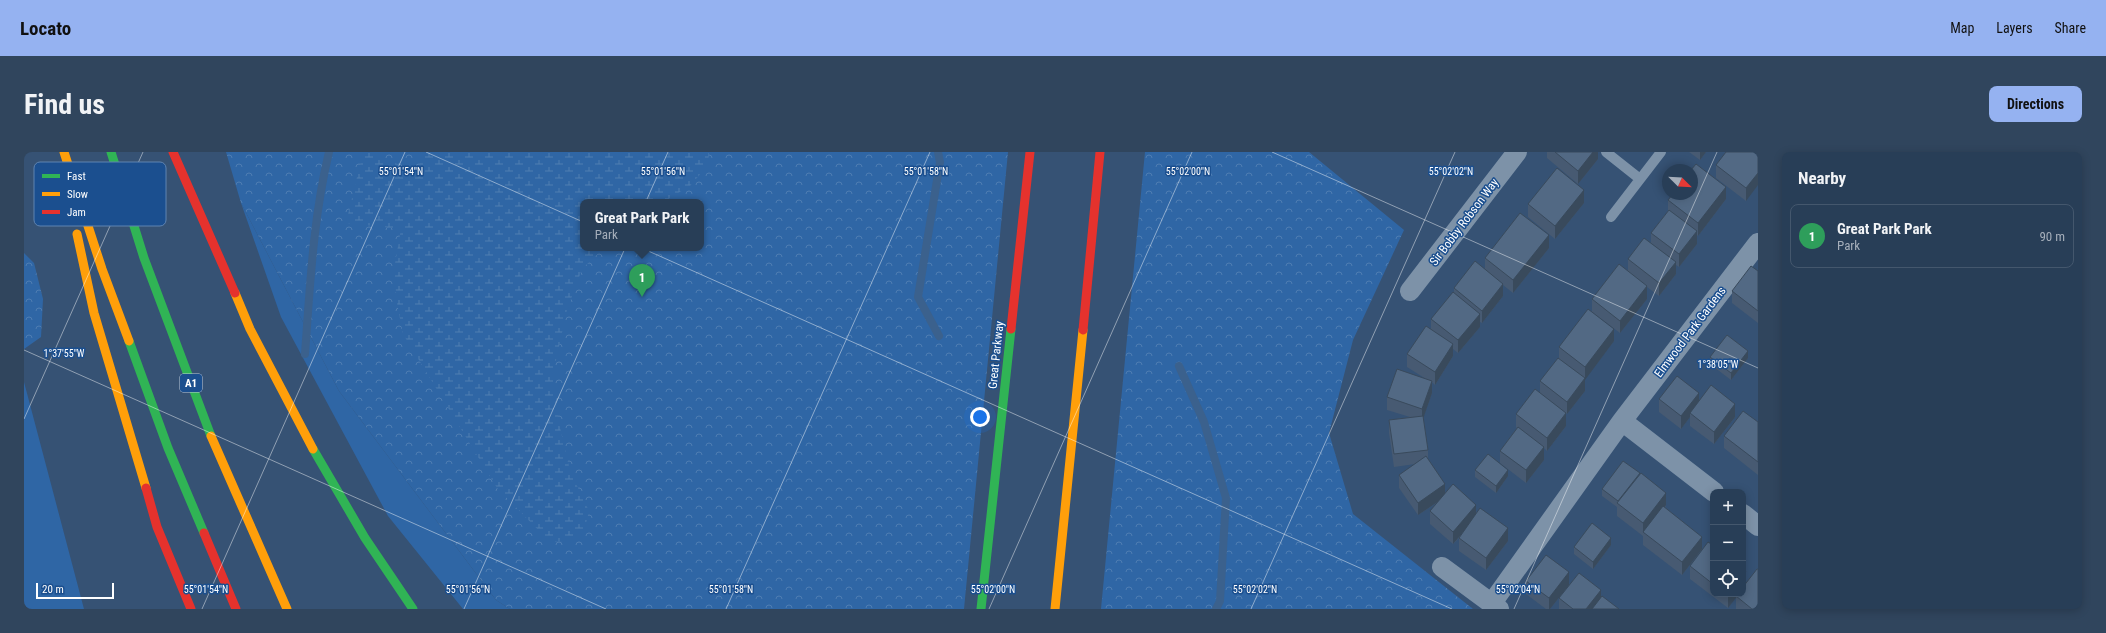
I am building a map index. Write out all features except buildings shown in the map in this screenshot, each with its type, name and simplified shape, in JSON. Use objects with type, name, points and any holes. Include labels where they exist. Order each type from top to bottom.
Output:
[{"type":"main road","points":[[60,152],[62,162]]},
{"type":"main road","points":[[64,152],[67,162]]},
{"type":"main road","name":"A1","points":[[112,152],[115,162]]},
{"type":"main road","points":[[173,152],[250,328],[314,450],[365,538],[413,609]]},
{"type":"main road","name":"Great Parkway","points":[[981,609],[1030,152]]},
{"type":"main road","points":[[1055,609],[1100,152]]},
{"type":"main road","points":[[76,226],[94,313],[157,527],[191,609]]},
{"type":"main road","points":[[88,226],[102,269],[168,448],[236,609]]},
{"type":"main road","name":"A1","points":[[134,226],[144,258],[212,438],[287,609]]},
{"type":"street","name":"Sir Bobby Robson Way","points":[[1410,291],[1517,152]]},
{"type":"street","name":"Elmwood Park Gardens","points":[[1442,567],[1496,606],[1622,422],[1758,243]]},
{"type":"street","points":[[1622,422],[1710,489]]},
{"type":"street","points":[[1746,516],[1758,526]]},
{"type":"lane","points":[[1606,152],[1640,179]]},
{"type":"lane","points":[[1611,217],[1661,152]]},
{"type":"green space","points":[[226,152],[1008,152],[964,609],[510,609],[496,600],[339,391],[241,203]]},
{"type":"green space","points":[[363,152],[374,152],[417,174],[423,152],[709,152],[708,165],[690,186],[668,199],[580,199],[580,251],[601,251],[582,269],[567,310],[553,374],[559,423],[570,471],[589,511],[585,528],[576,538],[550,542],[497,488],[403,334],[397,303],[394,269],[401,229],[346,223]]},
{"type":"green space","points":[[1145,152],[1309,152],[1404,230],[1353,340],[1329,433],[1353,514],[1473,609],[1101,609]]},
{"type":"green space","points":[[241,203],[339,391],[496,600],[510,609],[463,609],[388,516],[281,317]]},
{"type":"green space","points":[[24,253],[34,263],[43,299],[41,337],[24,349]]},
{"type":"green space","points":[[24,382],[84,609],[24,609]]},
{"type":"waterway","points":[[305,354],[316,227],[319,202],[329,152]]},
{"type":"waterway","points":[[938,152],[940,162],[918,297],[939,336]]},
{"type":"waterway","points":[[1179,366],[1204,422],[1226,498],[1220,601],[1216,609]]},
{"type":"traffic: fast","points":[[111,152],[114,162]]},
{"type":"traffic: fast","points":[[134,226],[144,258],[211,436]]},
{"type":"traffic: fast","points":[[981,609],[1011,329]]},
{"type":"traffic: fast","points":[[129,341],[168,448],[204,533]]},
{"type":"traffic: fast","points":[[313,449],[365,538],[413,609]]},
{"type":"traffic: slow","points":[[64,152],[67,162]]},
{"type":"traffic: slow","points":[[88,226],[102,269],[129,341]]},
{"type":"traffic: slow","points":[[77,234],[94,313],[146,488]]},
{"type":"traffic: slow","points":[[235,293],[250,329],[313,449]]},
{"type":"traffic: slow","points":[[1055,609],[1083,330]]},
{"type":"traffic: slow","points":[[211,436],[287,609]]},
{"type":"traffic: jam","points":[[173,152],[235,293]]},
{"type":"traffic: jam","points":[[1011,329],[1030,152]]},
{"type":"traffic: jam","points":[[1083,330],[1100,152]]},
{"type":"traffic: jam","points":[[146,488],[157,527],[191,609]]},
{"type":"traffic: jam","points":[[204,533],[236,609]]},
{"type":"place","name":"Great Park Park","points":[[642,297]]}]
